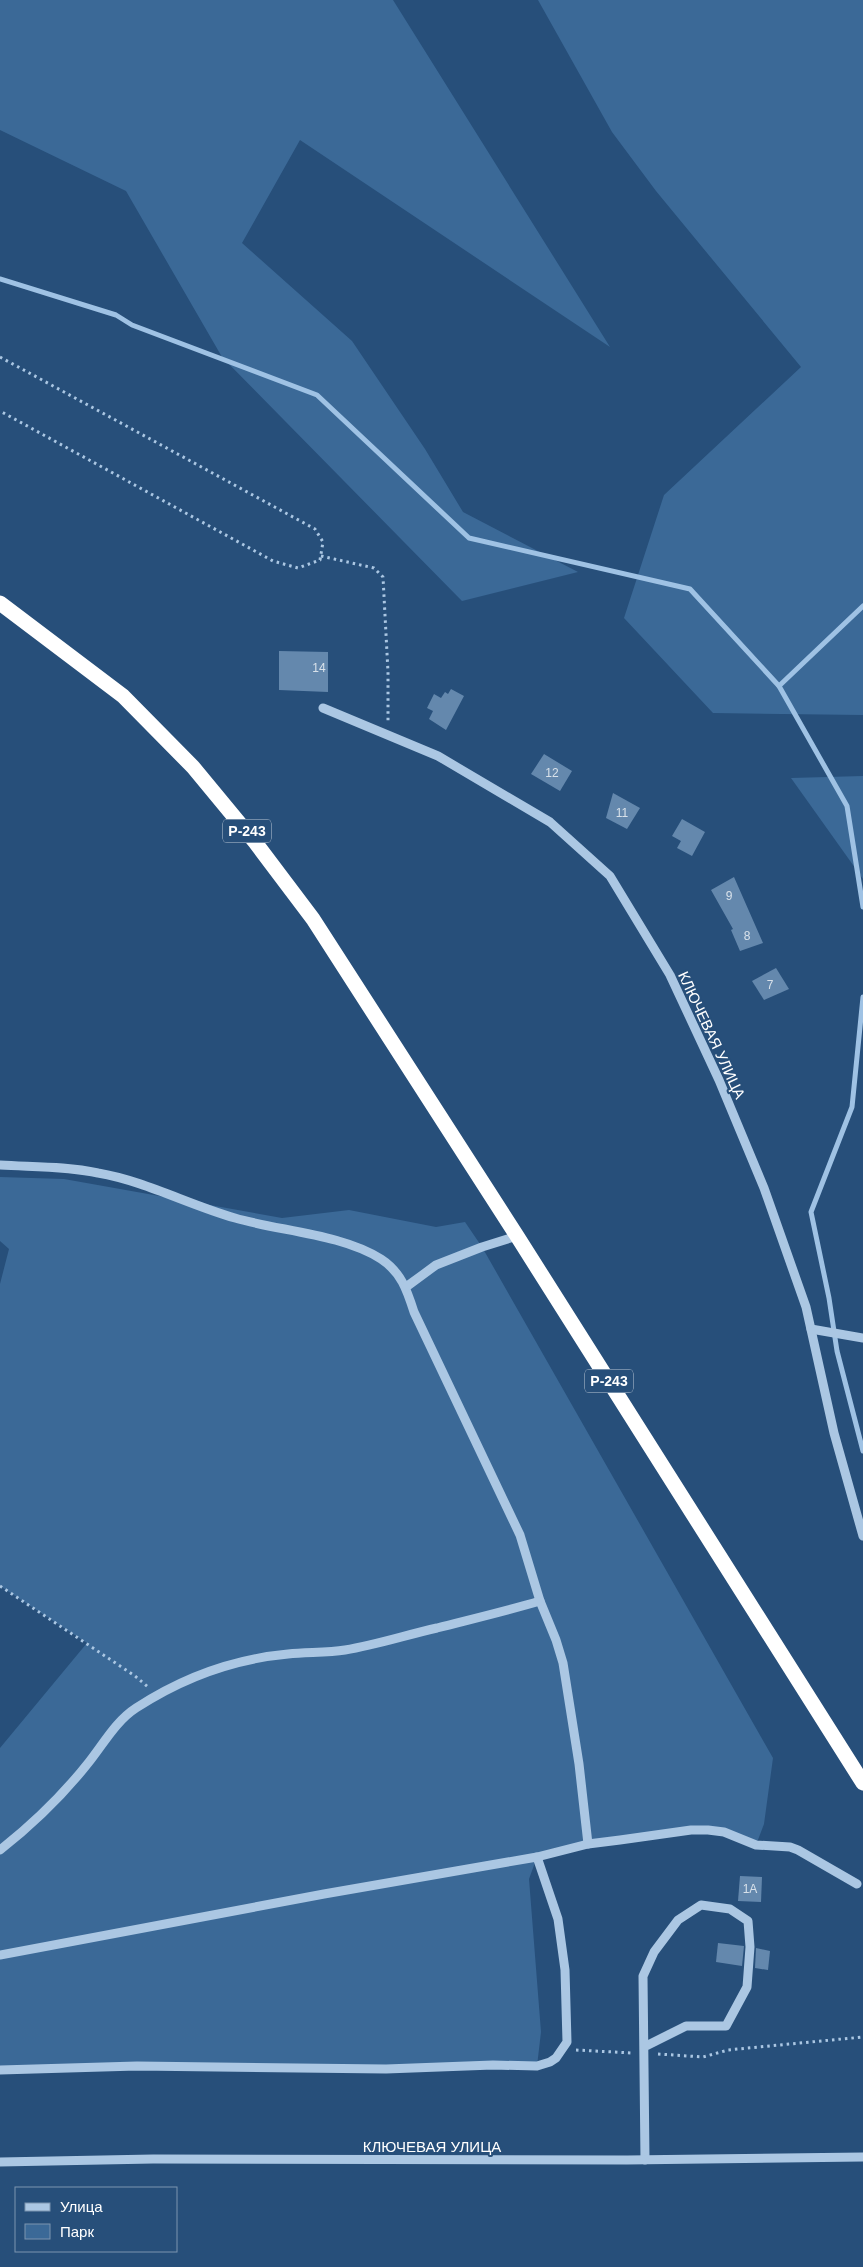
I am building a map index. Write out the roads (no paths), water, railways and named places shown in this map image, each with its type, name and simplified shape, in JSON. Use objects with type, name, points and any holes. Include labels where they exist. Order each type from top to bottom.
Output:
[{"type":"highway","name":"Р-243","points":[[0,603],[123,696],[193,767],[255,842],[313,919],[517,1236],[863,1783]]},
{"type":"street","name":"КЛЮЧЕВАЯ УЛИЦА","points":[[322,708],[438,756],[550,822],[610,876],[670,975],[719,1080],[764,1188],[806,1307],[834,1433],[863,1536]]},
{"type":"street","points":[[0,1165],[98,1172],[130,1181],[235,1218],[343,1243],[380,1259],[392,1268],[406,1287],[414,1312],[520,1535],[540,1601],[563,1664],[579,1764],[588,1844]]},
{"type":"street","points":[[406,1287],[436,1265],[517,1236]]},
{"type":"street","points":[[811,1329],[863,1338]]},
{"type":"street","points":[[0,1850],[44,1812],[88,1762],[123,1718],[158,1696],[194,1678],[234,1663],[288,1654],[342,1651],[372,1645],[540,1601]]},
{"type":"street","points":[[0,1955],[324,1894],[536,1857],[588,1844],[691,1830],[724,1832],[756,1845],[790,1847],[857,1884]]},
{"type":"street","points":[[0,2070],[137,2066],[386,2069],[493,2065],[537,2066],[550,2062],[567,2042],[563,1946],[558,1920],[536,1857]]},
{"type":"street","points":[[644,2050],[686,2026],[726,2026],[747,1987],[750,1948],[748,1921],[730,1909],[701,1905],[678,1920],[654,1952],[643,1976],[644,2050],[646,2160]]},
{"type":"street","name":"КЛЮЧЕВАЯ УЛИЦА","points":[[0,2162],[153,2158],[646,2160],[863,2157]]},
{"type":"waterway","points":[[0,279],[116,315],[132,325],[317,395],[469,538],[690,589],[779,686],[847,806],[863,907]]},
{"type":"waterway","points":[[779,686],[863,606]]},
{"type":"waterway","points":[[863,997],[852,1107],[811,1212],[829,1298],[837,1351],[863,1451]]}]
